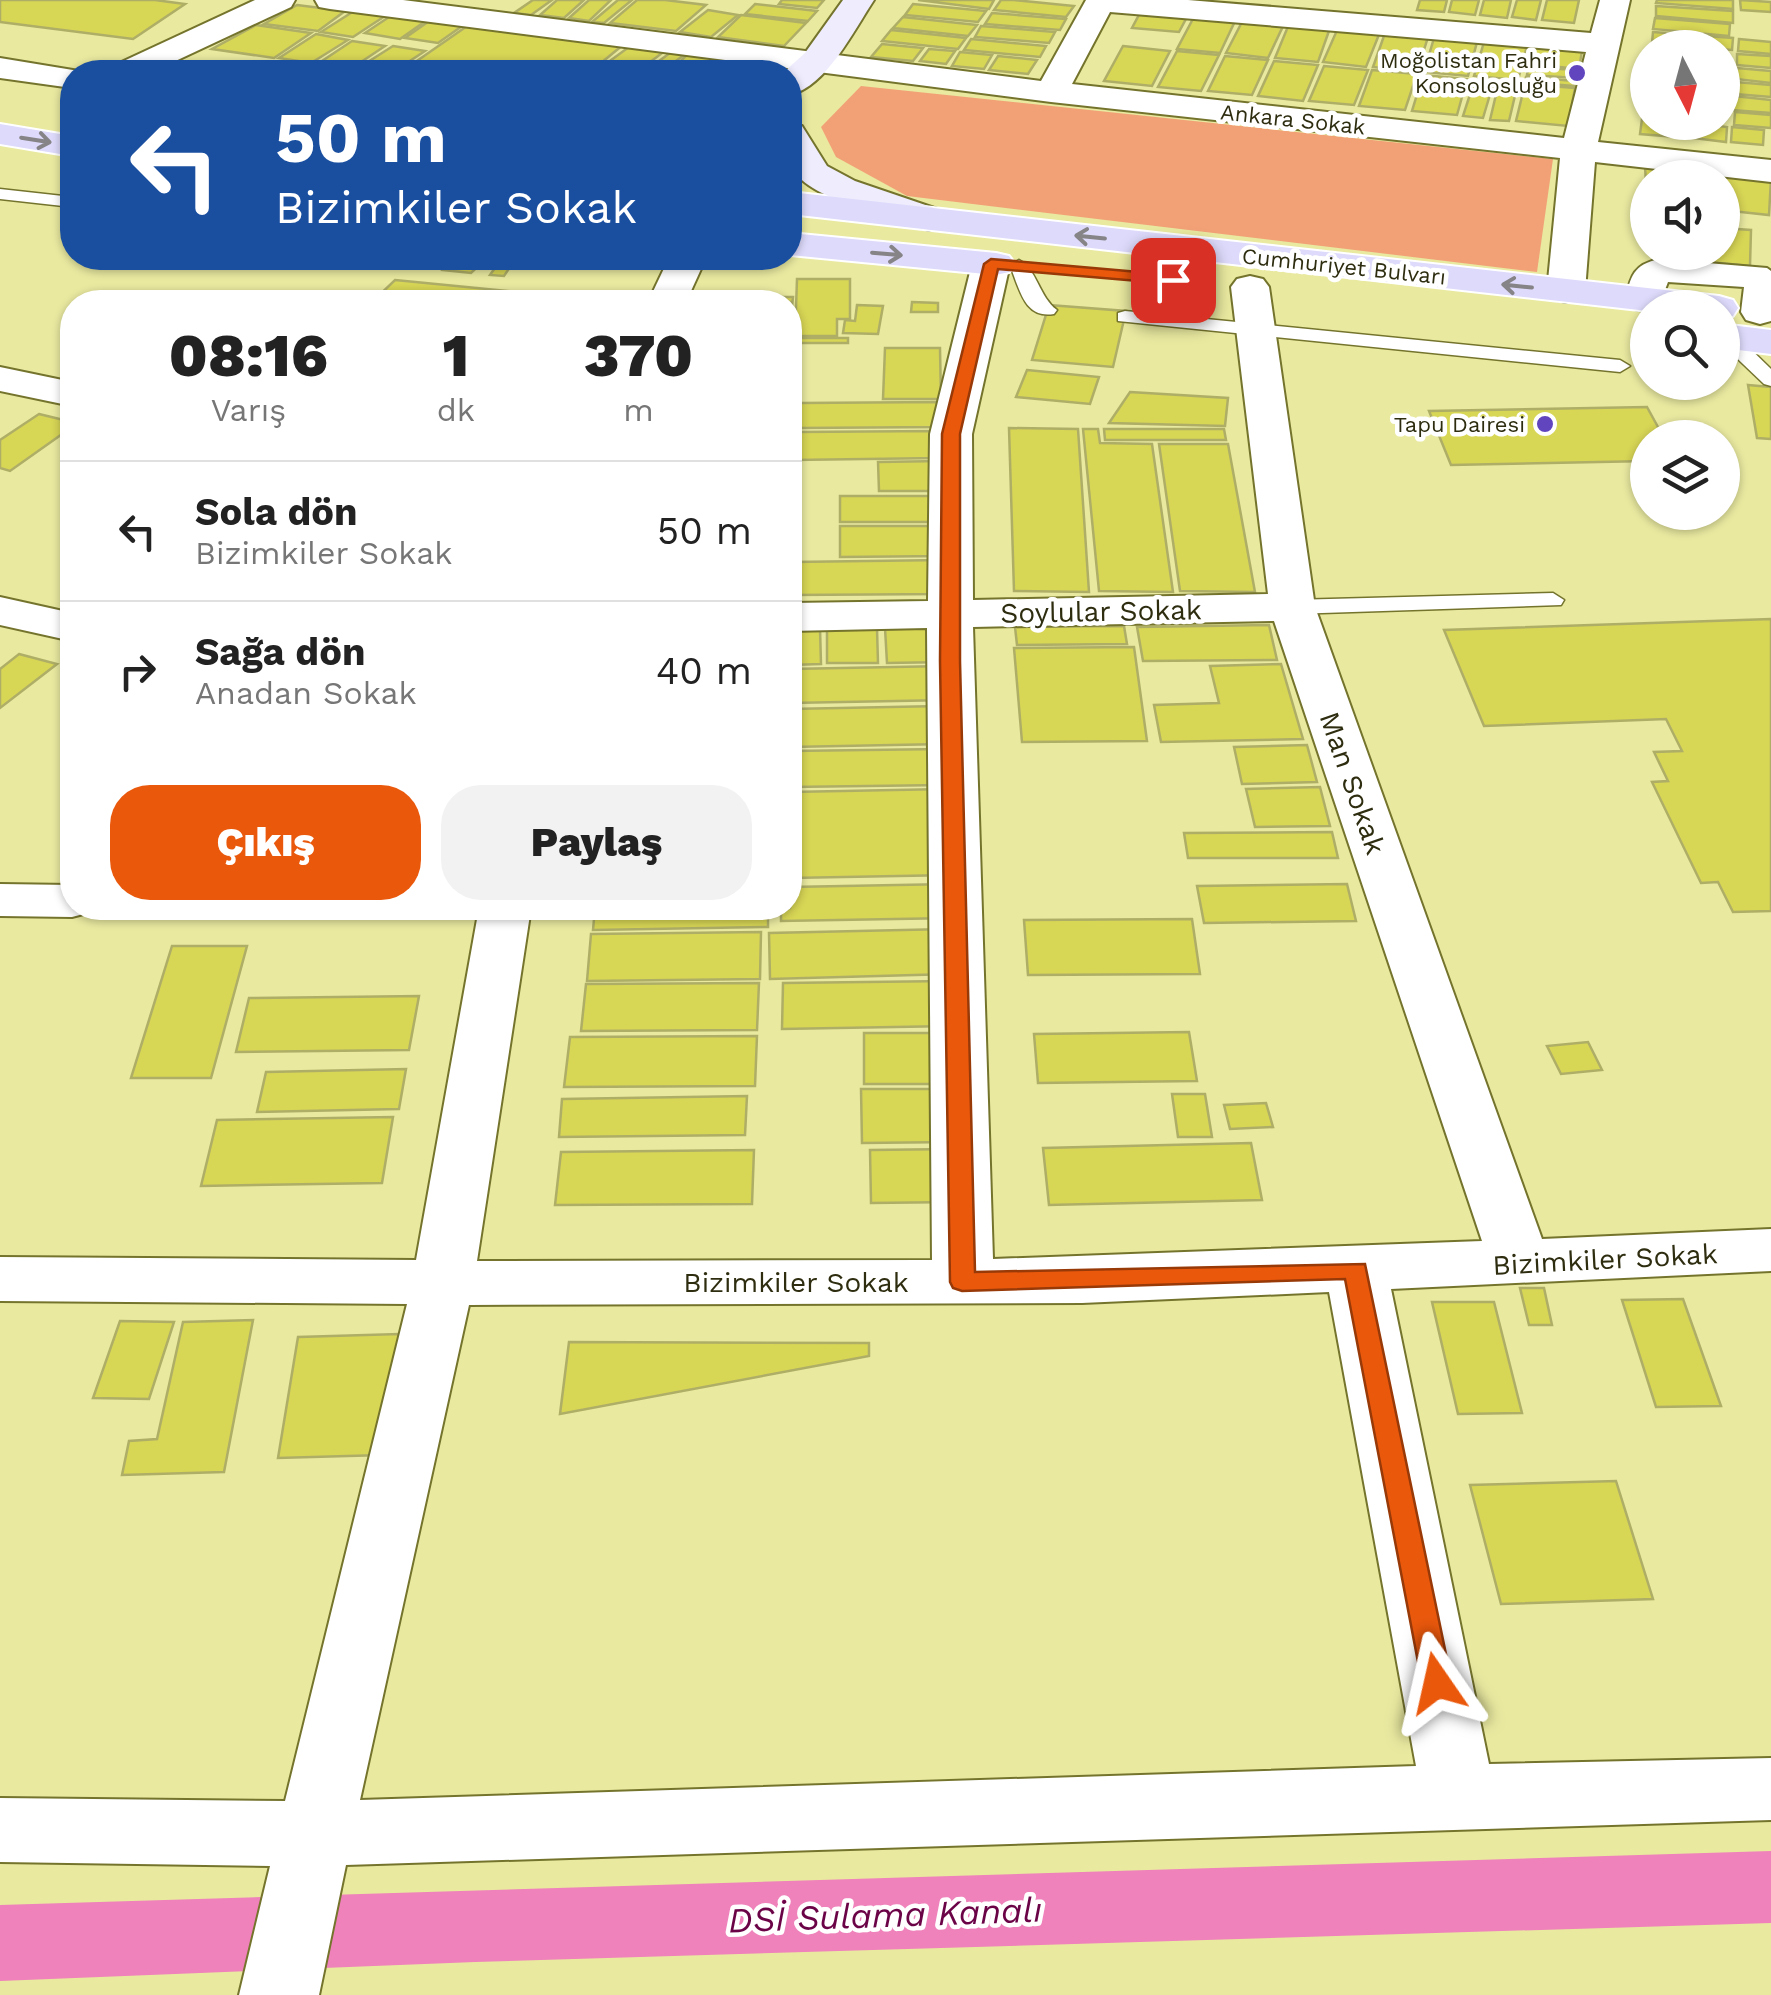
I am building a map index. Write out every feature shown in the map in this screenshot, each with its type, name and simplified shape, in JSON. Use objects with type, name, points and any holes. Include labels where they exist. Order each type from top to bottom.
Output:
[{"type":"main road","points":[[802,74],[859,0]]},
{"type":"main road","points":[[0,105],[60,101]]},
{"type":"main road","points":[[0,134],[60,144]]},
{"type":"main road","points":[[802,154],[813,173],[842,190],[930,219]]},
{"type":"main road","name":"Cumhuriyet Bulvarı","points":[[802,204],[1566,292],[1630,310]]},
{"type":"main road","name":"Cumhuriyet Bulvarı","points":[[802,245],[1067,270],[1252,308],[1630,314]]},
{"type":"street","points":[[152,60],[280,0]]},
{"type":"street","name":"Ankara Sokak","points":[[330,0],[713,60]]},
{"type":"street","points":[[1566,292],[1578,152],[1616,0]]},
{"type":"street","points":[[1051,92],[1101,1],[1604,44]]},
{"type":"street","points":[[0,68],[60,95]]},
{"type":"street","name":"Ankara Sokak","points":[[802,74],[1051,92],[1771,171]]},
{"type":"street","points":[[962,1282],[950,614],[951,434],[1005,265]]},
{"type":"street","points":[[1649,290],[1651,273],[1659,270],[1754,276],[1765,286],[1742,322]]},
{"type":"street","name":"Man Sokak","points":[[1252,308],[1292,607],[1520,1263]]},
{"type":"street","points":[[0,379],[60,392]]},
{"type":"street","name":"Soylular Sokak","points":[[802,617],[1292,607]]},
{"type":"street","points":[[0,611],[60,624]]},
{"type":"street","points":[[0,900],[60,895]]},
{"type":"street","points":[[279,1995],[443,1282],[503,920]]},
{"type":"street","name":"Bizimkiler Sokak","points":[[0,1279],[962,1282],[1356,1270],[1771,1250]]},
{"type":"street","points":[[1356,1270],[1459,1796]]},
{"type":"street","points":[[0,1830],[308,1865],[1459,1796],[1771,1790]]},
{"type":"lane","points":[[0,194],[60,201]]},
{"type":"lane","points":[[1005,265],[1038,309],[1047,310]]},
{"type":"lane","points":[[1125,317],[1252,308],[1620,366]]},
{"type":"lane","points":[[1742,322],[1771,380]]},
{"type":"lane","points":[[1292,607],[1553,600]]},
{"type":"shaded area","points":[[861,86],[1553,159],[1537,272],[907,196],[836,157],[821,127]]},
{"type":"building","points":[[0,0],[155,0],[185,4],[133,39],[0,22]]},
{"type":"building","points":[[533,0],[552,0],[531,15],[514,13]]},
{"type":"building","points":[[557,0],[584,0],[564,18],[540,15]]},
{"type":"building","points":[[589,0],[611,0],[589,21],[569,18]]},
{"type":"building","points":[[618,0],[632,0],[604,23],[592,22]]},
{"type":"building","points":[[637,0],[706,5],[676,31],[610,23]]},
{"type":"building","points":[[782,0],[824,0],[817,8],[779,4]]},
{"type":"building","points":[[918,0],[994,0],[989,9]]},
{"type":"building","points":[[1001,0],[1074,6],[1066,17],[994,10]]},
{"type":"building","points":[[1420,0],[1447,0],[1444,12],[1417,10]]},
{"type":"building","points":[[1452,0],[1479,0],[1475,15],[1449,12]]},
{"type":"building","points":[[1484,0],[1511,0],[1507,18],[1480,15]]},
{"type":"building","points":[[1517,0],[1541,0],[1536,20],[1512,17]]},
{"type":"building","points":[[1547,0],[1579,0],[1574,23],[1542,20]]},
{"type":"building","points":[[1733,0],[1733,9],[1656,3]]},
{"type":"building","points":[[1740,0],[1771,2],[1771,12],[1741,10]]},
{"type":"building","points":[[755,4],[817,11],[808,21],[745,14]]},
{"type":"building","points":[[913,4],[986,11],[978,22],[905,15]]},
{"type":"building","points":[[297,5],[345,11],[318,31],[264,24]]},
{"type":"building","points":[[1656,6],[1733,11],[1733,23],[1656,16]]},
{"type":"building","points":[[708,10],[738,15],[711,37],[680,32]]},
{"type":"building","points":[[354,11],[385,16],[353,37],[321,32]]},
{"type":"building","points":[[1141,11],[1188,15],[1179,32],[1132,28]]},
{"type":"building","points":[[992,13],[1066,19],[1060,30],[985,24]]},
{"type":"building","points":[[392,15],[427,20],[400,39],[365,33]]},
{"type":"building","points":[[741,15],[806,23],[784,46],[718,37]]},
{"type":"building","points":[[1195,15],[1236,19],[1220,53],[1177,49]]},
{"type":"building","points":[[903,17],[977,25],[968,36],[893,28]]},
{"type":"building","points":[[1655,18],[1730,24],[1730,30],[1653,29]]},
{"type":"building","points":[[432,19],[465,24],[438,43],[405,38]]},
{"type":"building","points":[[1243,20],[1284,24],[1268,58],[1226,53]]},
{"type":"building","points":[[470,24],[624,44],[605,60],[418,60]]},
{"type":"building","points":[[1289,24],[1330,28],[1318,62],[1275,58]]},
{"type":"building","points":[[256,25],[311,33],[274,58],[212,49]]},
{"type":"building","points":[[981,26],[1055,32],[1049,43],[975,37]]},
{"type":"building","points":[[1338,28],[1380,32],[1366,67],[1323,62]]},
{"type":"building","points":[[891,30],[966,38],[958,49],[882,41]]},
{"type":"building","points":[[1385,33],[1428,37],[1417,72],[1373,67]]},
{"type":"building","points":[[316,34],[348,40],[316,60],[279,58]]},
{"type":"building","points":[[1434,38],[1477,42],[1468,76],[1424,72]]},
{"type":"building","points":[[971,39],[1046,46],[1040,57],[964,50]]},
{"type":"building","points":[[1740,39],[1771,42],[1771,54],[1740,51]]},
{"type":"building","points":[[352,41],[385,46],[364,60],[324,60]]},
{"type":"building","points":[[1484,42],[1527,46],[1518,80],[1474,76]]},
{"type":"building","points":[[633,44],[666,50],[653,60],[611,60]]},
{"type":"building","points":[[882,44],[923,48],[913,61],[871,57]]},
{"type":"building","points":[[393,46],[425,51],[411,60],[371,60]]},
{"type":"building","points":[[1123,46],[1170,51],[1152,86],[1104,81]]},
{"type":"building","points":[[1533,47],[1582,51],[1579,69],[1530,64]]},
{"type":"building","points":[[929,49],[955,51],[946,64],[920,61]]},
{"type":"building","points":[[674,50],[688,52],[677,60],[660,60]]},
{"type":"building","points":[[1177,51],[1219,55],[1201,91],[1158,87]]},
{"type":"building","points":[[690,52],[759,60],[682,60]]},
{"type":"building","points":[[960,52],[992,55],[984,69],[952,66]]},
{"type":"building","points":[[1740,54],[1771,56],[1771,68],[1740,65]]},
{"type":"building","points":[[998,56],[1037,60],[1028,74],[989,70]]},
{"type":"building","points":[[1225,56],[1268,60],[1252,95],[1208,91]]},
{"type":"building","points":[[1274,61],[1318,65],[1303,101],[1258,96]]},
{"type":"building","points":[[1324,66],[1368,70],[1354,105],[1309,101]]},
{"type":"building","points":[[1528,67],[1577,70],[1577,78],[1527,75]]},
{"type":"building","points":[[1740,68],[1771,71],[1771,83],[1740,79]]},
{"type":"building","points":[[1372,70],[1417,74],[1405,110],[1359,106]]},
{"type":"building","points":[[1423,75],[1467,79],[1457,115],[1412,111]]},
{"type":"building","points":[[1526,77],[1575,81],[1574,86],[1525,82]]},
{"type":"building","points":[[1475,79],[1494,81],[1483,118],[1463,116]]},
{"type":"building","points":[[1499,82],[1518,83],[1509,121],[1490,120]]},
{"type":"building","points":[[1740,82],[1771,85],[1771,97],[1740,94]]},
{"type":"building","points":[[1525,84],[1575,88],[1568,126],[1516,121]]},
{"type":"building","points":[[1740,97],[1771,100],[1771,113],[1740,111]]},
{"type":"building","points":[[1740,112],[1771,115],[1771,128],[1740,125]]},
{"type":"building","points":[[1740,128],[1764,130],[1763,145],[1731,142],[1740,140]]},
{"type":"building","points":[[1740,176],[1771,179],[1769,215],[1740,212]]},
{"type":"building","points":[[1740,229],[1751,230],[1750,266],[1740,265]]},
{"type":"building","points":[[494,270],[508,270],[504,276],[490,275]]},
{"type":"building","points":[[797,279],[850,279],[850,319],[837,319],[837,336],[802,336],[802,290],[797,290]]},
{"type":"building","points":[[395,280],[497,290],[385,290]]},
{"type":"building","points":[[912,302],[938,303],[938,312],[911,312]]},
{"type":"building","points":[[857,305],[883,306],[878,334],[843,333],[845,320],[855,321]]},
{"type":"building","points":[[1049,305],[1126,311],[1113,367],[1032,360]]},
{"type":"building","points":[[802,338],[848,338],[848,343],[802,343]]},
{"type":"building","points":[[885,348],[940,348],[941,399],[883,399]]},
{"type":"building","points":[[1027,370],[1099,377],[1090,404],[1016,397]]},
{"type":"building","points":[[1748,385],[1771,387],[1771,439],[1757,438]]},
{"type":"building","points":[[1130,392],[1228,398],[1225,426],[1109,423]]},
{"type":"building","points":[[941,402],[943,427],[802,428],[802,403]]},
{"type":"building","name":"Tapu Dairesi","points":[[1647,407],[1654,420],[1630,420],[1630,461],[1451,465],[1429,411]]},
{"type":"building","points":[[39,414],[60,419],[60,436],[10,471],[0,468],[0,440]]},
{"type":"building","points":[[1009,428],[1078,429],[1089,592],[1014,591]]},
{"type":"building","points":[[1083,429],[1098,429],[1100,443],[1152,444],[1173,592],[1099,591]]},
{"type":"building","points":[[1104,429],[1224,429],[1226,440],[1105,440]]},
{"type":"building","points":[[936,431],[938,458],[802,460],[802,432]]},
{"type":"building","points":[[1159,444],[1228,444],[1255,592],[1180,591]]},
{"type":"building","points":[[941,461],[943,491],[879,491],[878,462]]},
{"type":"building","points":[[840,496],[944,496],[945,522],[840,522]]},
{"type":"building","points":[[840,526],[944,526],[945,556],[840,557]]},
{"type":"building","points":[[943,560],[945,594],[802,595],[802,562]]},
{"type":"building","points":[[1771,619],[1771,911],[1733,912],[1718,882],[1701,883],[1652,782],[1668,781],[1654,752],[1682,751],[1666,719],[1484,726],[1444,630]]},
{"type":"building","points":[[1269,625],[1277,660],[1143,661],[1137,627]]},
{"type":"building","points":[[1124,626],[1127,644],[1017,645],[1015,627]]},
{"type":"building","points":[[945,627],[948,662],[887,663],[885,628]]},
{"type":"building","points":[[820,628],[821,664],[802,665],[802,629]]},
{"type":"building","points":[[827,628],[877,628],[878,663],[827,663]]},
{"type":"building","points":[[1134,647],[1147,741],[1022,742],[1014,648]]},
{"type":"building","points":[[19,654],[57,664],[0,708],[0,669]]},
{"type":"building","points":[[1281,664],[1303,739],[1161,742],[1154,705],[1219,703],[1210,666]]},
{"type":"building","points":[[945,666],[949,700],[802,703],[802,669]]},
{"type":"building","points":[[940,706],[944,744],[802,747],[802,709]]},
{"type":"building","points":[[1307,745],[1317,782],[1242,784],[1234,747]]},
{"type":"building","points":[[942,749],[945,785],[802,787],[802,751]]},
{"type":"building","points":[[1320,787],[1330,826],[1255,827],[1246,789]]},
{"type":"building","points":[[946,789],[953,875],[802,878],[802,792]]},
{"type":"building","points":[[1332,832],[1338,858],[1188,858],[1184,833]]},
{"type":"building","points":[[950,884],[953,918],[781,921],[802,920],[802,887]]},
{"type":"building","points":[[1347,884],[1356,921],[1204,923],[1197,886]]},
{"type":"building","points":[[1192,919],[1200,974],[1028,975],[1024,920]]},
{"type":"building","points":[[594,920],[768,920],[768,927],[593,930]]},
{"type":"building","points":[[947,929],[951,974],[770,979],[769,933]]},
{"type":"building","points":[[761,932],[760,979],[587,981],[591,934]]},
{"type":"building","points":[[172,946],[247,946],[211,1078],[131,1078]]},
{"type":"building","points":[[948,981],[951,1026],[782,1029],[783,983]]},
{"type":"building","points":[[759,983],[757,1030],[581,1031],[586,984]]},
{"type":"building","points":[[419,996],[409,1050],[236,1052],[249,998]]},
{"type":"building","points":[[1189,1032],[1197,1081],[1038,1083],[1034,1034]]},
{"type":"building","points":[[864,1033],[950,1033],[952,1084],[864,1084]]},
{"type":"building","points":[[757,1036],[755,1086],[564,1087],[570,1037]]},
{"type":"building","points":[[1588,1042],[1602,1070],[1561,1074],[1547,1046]]},
{"type":"building","points":[[406,1069],[399,1109],[257,1112],[266,1072]]},
{"type":"building","points":[[861,1089],[952,1089],[955,1142],[862,1143]]},
{"type":"building","points":[[1172,1094],[1205,1094],[1212,1137],[1178,1137]]},
{"type":"building","points":[[747,1096],[745,1135],[559,1137],[562,1099]]},
{"type":"building","points":[[1266,1103],[1273,1127],[1230,1129],[1224,1105]]},
{"type":"building","points":[[393,1117],[382,1183],[201,1186],[217,1120]]},
{"type":"building","points":[[1251,1143],[1262,1200],[1049,1205],[1043,1148]]},
{"type":"building","points":[[953,1149],[956,1202],[871,1203],[870,1150]]},
{"type":"building","points":[[754,1150],[752,1204],[555,1205],[561,1152]]},
{"type":"building","points":[[1520,1288],[1544,1288],[1552,1325],[1529,1325]]},
{"type":"building","points":[[1683,1299],[1721,1406],[1656,1407],[1622,1300]]},
{"type":"building","points":[[1432,1302],[1494,1302],[1522,1413],[1458,1414]]},
{"type":"building","points":[[253,1320],[224,1472],[122,1475],[129,1441],[157,1439],[183,1322]]},
{"type":"building","points":[[120,1321],[174,1322],[149,1399],[93,1398]]},
{"type":"building","points":[[399,1334],[383,1455],[278,1458],[298,1337]]},
{"type":"building","points":[[569,1342],[869,1343],[869,1356],[560,1414]]},
{"type":"building","points":[[1616,1481],[1653,1599],[1501,1604],[1470,1485]]},
{"type":"waterway","name":"DSİ Sulama Kanalı","points":[[0,1943],[1771,1887]]},
{"type":"place","name":"Moğolistan Fahri Konsolosluğu","points":[[1577,73]]},
{"type":"place","name":"Tapu Dairesi","points":[[1545,424]]},
{"type":"route","points":[[1173,280],[991,264],[951,434],[950,661],[962,1282],[1356,1270],[1437,1683]]}]
